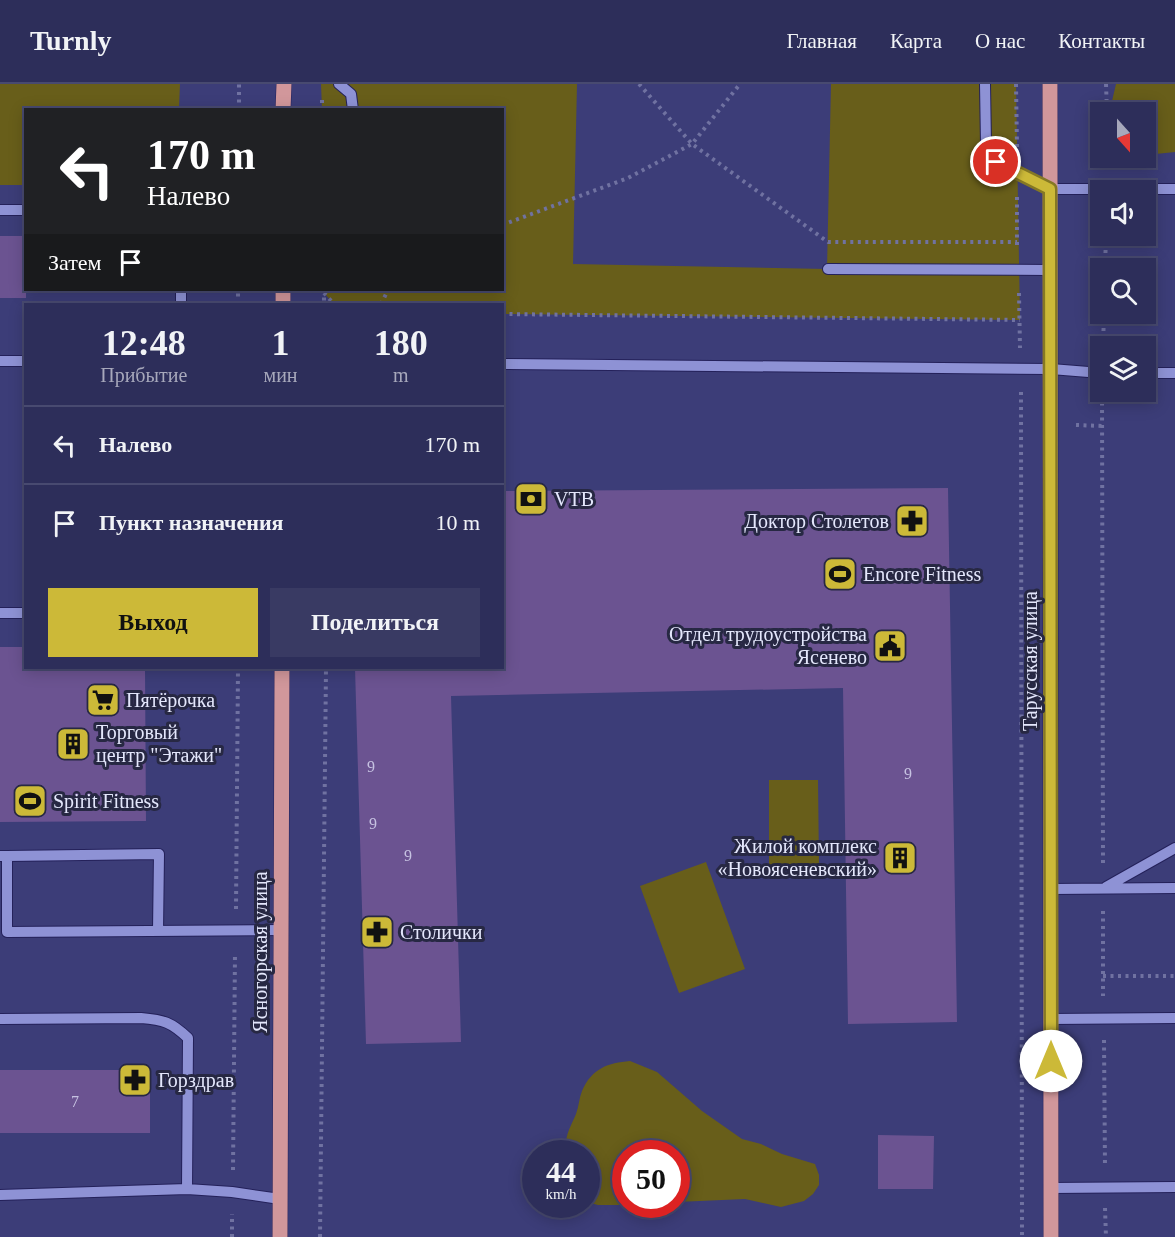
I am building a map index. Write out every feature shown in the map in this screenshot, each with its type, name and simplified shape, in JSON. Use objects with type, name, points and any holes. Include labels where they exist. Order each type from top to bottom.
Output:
[{"type":"main road","points":[[284,84],[284,108]]},
{"type":"main road","name":"Тарусская улица","points":[[1050,84],[1052,1237]]},
{"type":"main road","name":"Ясногорская улица","points":[[280,1237],[282,669]]},
{"type":"street","points":[[339,84],[351,94],[353,108]]},
{"type":"street","points":[[985,84],[986,144],[996,162],[1050,189],[1175,189]]},
{"type":"street","points":[[0,210],[24,210]]},
{"type":"street","points":[[828,269],[1050,270]]},
{"type":"street","points":[[0,361],[24,361]]},
{"type":"street","points":[[504,364],[1050,369],[1090,373]]},
{"type":"street","points":[[1156,373],[1175,373]]},
{"type":"street","points":[[0,613],[24,613]]},
{"type":"street","points":[[1103,889],[1175,848]]},
{"type":"street","points":[[158,931],[159,854],[3,856],[7,932],[158,931],[281,930]]},
{"type":"street","points":[[1051,889],[1175,888]]},
{"type":"street","points":[[0,1019],[141,1018],[160,1019],[174,1025],[188,1038],[187,1189]]},
{"type":"street","points":[[1051,1019],[1175,1018]]},
{"type":"street","points":[[1051,1188],[1175,1187]]},
{"type":"street","points":[[0,1195],[187,1189],[232,1192],[280,1199]]},
{"type":"path","points":[[239,84],[239,108]]},
{"type":"path","points":[[639,84],[692,144],[828,242],[1017,242]]},
{"type":"path","points":[[504,224],[628,178],[692,144],[740,84]]},
{"type":"path","points":[[1016,84],[1020,321],[1022,1237]]},
{"type":"path","points":[[1106,84],[1107,102]]},
{"type":"path","points":[[324,291],[333,303]]},
{"type":"path","points":[[504,314],[1020,321]]},
{"type":"path","points":[[1102,402],[1103,1018],[1106,1237]]},
{"type":"path","points":[[322,1236],[326,669]]},
{"type":"path","points":[[1103,976],[1175,976]]},
{"type":"shaded area","points":[[0,84],[180,84],[179,108],[24,108],[24,185],[0,185]]},
{"type":"shaded area","points":[[321,84],[577,84],[573,264],[827,269],[831,84],[1016,84],[1020,320],[504,314],[504,303],[333,303],[324,291],[504,291],[504,108],[322,108]]},
{"type":"shaded area","points":[[1116,84],[1175,84],[1175,152],[1156,154],[1156,102],[1112,101]]},
{"type":"shaded area","points":[[769,780],[818,780],[819,865],[769,865]]},
{"type":"shaded area","points":[[706,862],[745,969],[679,993],[640,886]]},
{"type":"shaded area","points":[[630,1061],[657,1072],[702,1111],[742,1139],[815,1164],[819,1175],[819,1185],[804,1201],[781,1207],[745,1199],[690,1201],[690,1140],[612,1140],[612,1205],[600,1205],[600,1140],[566,1140],[586,1083],[596,1072],[615,1063]]},
{"type":"building","points":[[0,236],[24,236],[26,298],[0,298]]},
{"type":"building","name":"Жилой комплекс «Новоясеневский»","points":[[948,488],[957,1022],[848,1024],[843,688],[451,696],[461,1042],[366,1044],[355,669],[504,669],[504,491]]},
{"type":"building","name":"Торговый центр \"Этажи\"","points":[[0,647],[24,647],[24,669],[145,669],[146,821],[0,822]]},
{"type":"building","points":[[0,1070],[150,1070],[150,1133],[0,1133]]},
{"type":"building","points":[[878,1135],[934,1136],[933,1189],[878,1189]]},
{"type":"place","name":"VTB","points":[[531,499]]},
{"type":"place","name":"Доктор Столетов","points":[[912,521]]},
{"type":"place","name":"Encore Fitness","points":[[840,574]]},
{"type":"place","name":"Отдел трудоустройства Ясенево","points":[[890,646]]},
{"type":"place","name":"Пятёрочка","points":[[103,700]]},
{"type":"place","name":"Торговый центр \"Этажи\"","points":[[73,744]]},
{"type":"place","name":"Spirit Fitness","points":[[30,801]]},
{"type":"place","name":"Жилой комплекс «Новоясеневский»","points":[[900,858]]},
{"type":"place","name":"Столички","points":[[377,932]]},
{"type":"place","name":"Горздрав","points":[[135,1080]]},
{"type":"route","points":[[996,162],[1050,189],[1051,1061]]}]
